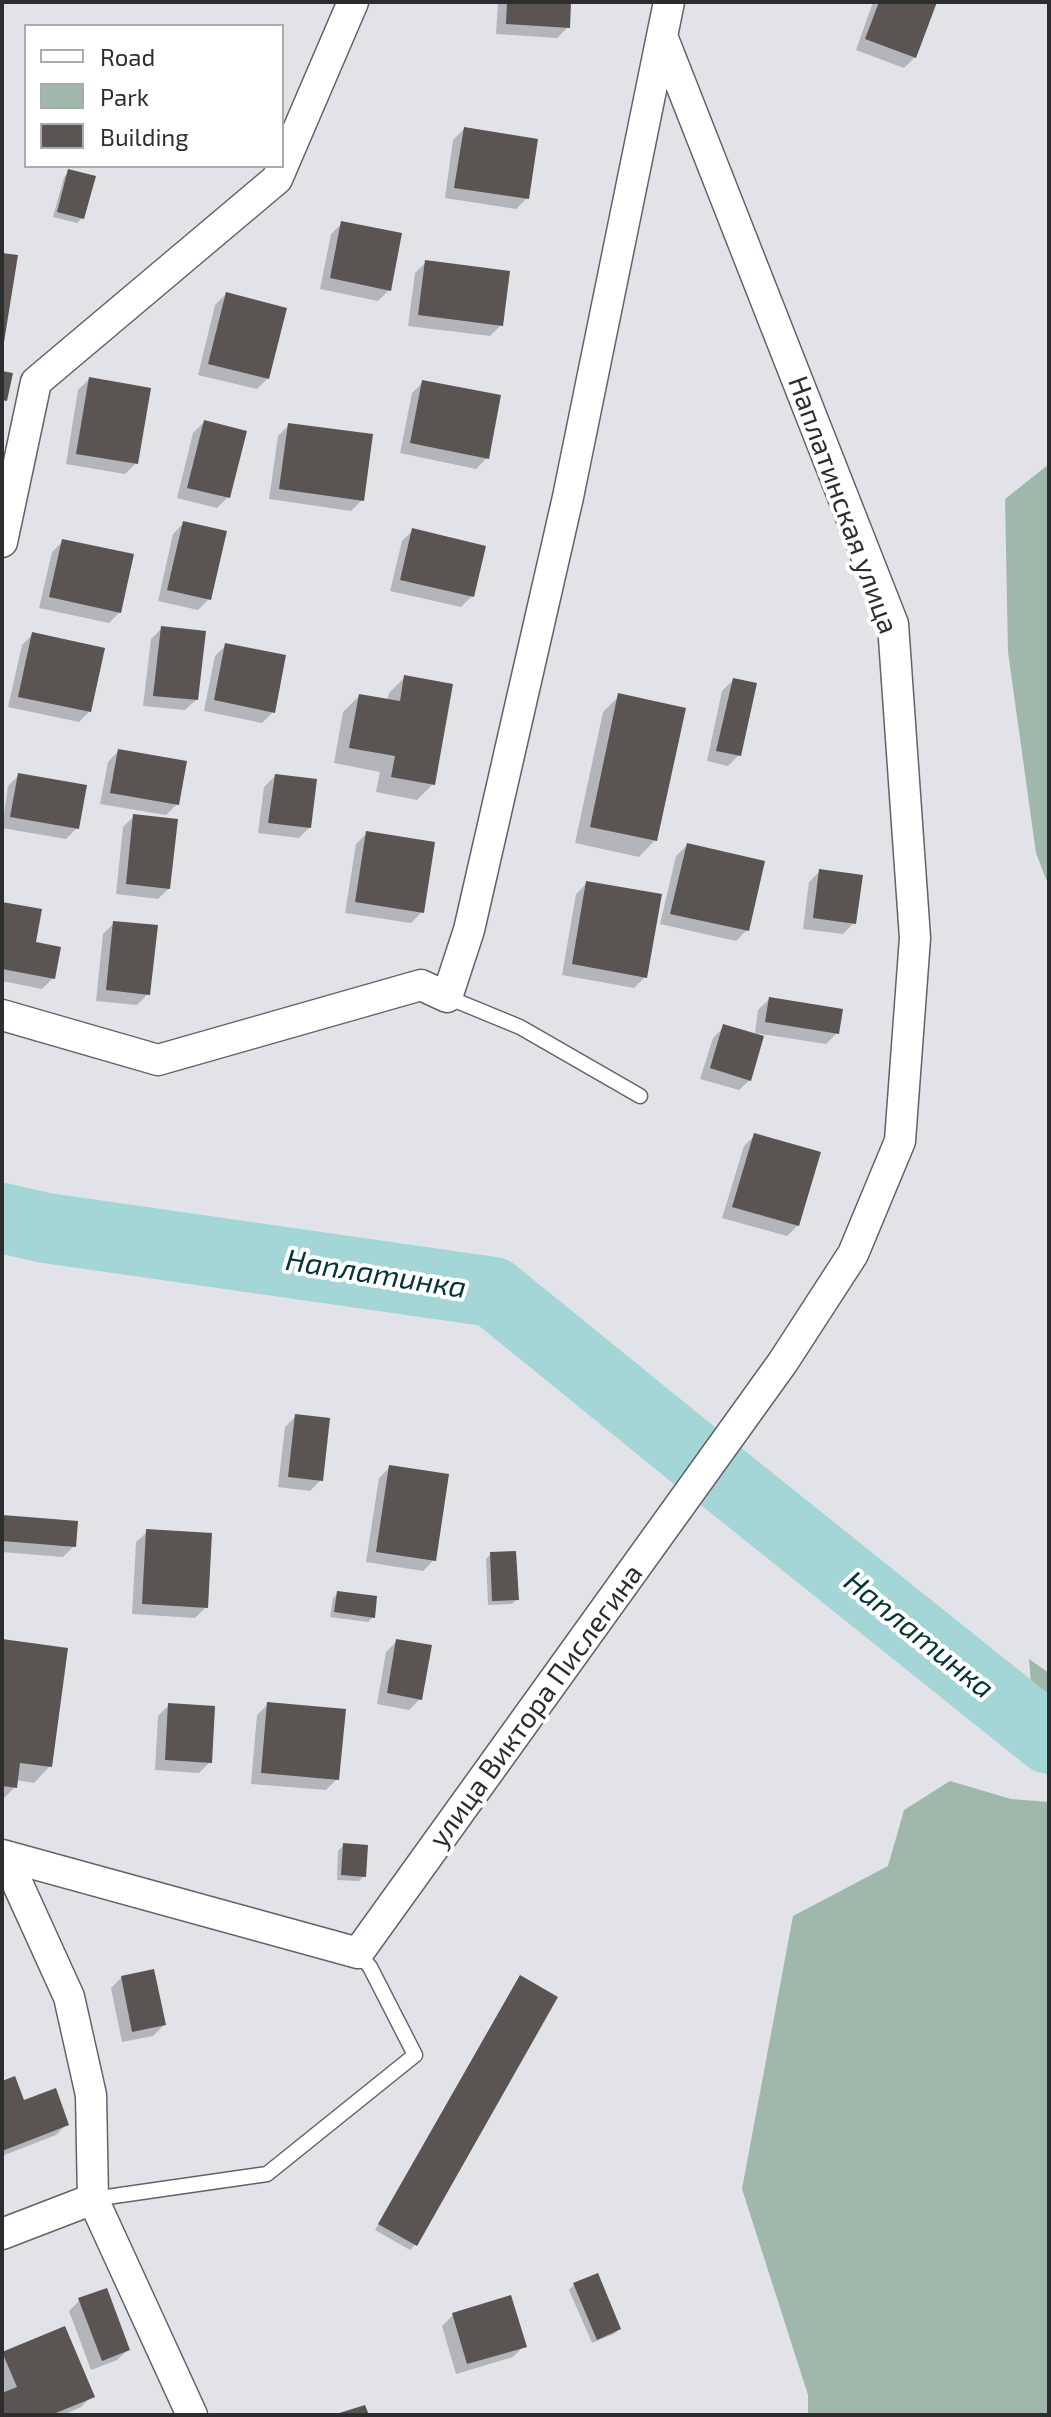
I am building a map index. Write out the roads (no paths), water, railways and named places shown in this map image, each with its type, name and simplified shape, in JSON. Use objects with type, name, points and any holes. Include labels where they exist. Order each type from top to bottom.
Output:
[{"type":"street","points":[[284,163],[353,2]]},
{"type":"street","points":[[2,1015],[158,1060],[421,985],[447,997],[469,930],[568,497],[669,2]]},
{"type":"street","name":"Наплатинская улица","points":[[662,36],[893,624],[915,938],[900,1141]]},
{"type":"street","points":[[2,542],[36,382],[277,179],[282,168]]},
{"type":"street","name":"улица Виктора Пислегина","points":[[358,1953],[783,1362],[853,1254],[900,1141]]},
{"type":"street","points":[[3,1855],[358,1953]]},
{"type":"street","points":[[3,1855],[69,1997],[91,2095],[93,2199],[192,2415]]},
{"type":"street","points":[[2,2234],[93,2199]]},
{"type":"lane","points":[[447,997],[520,1027],[640,1096]]},
{"type":"lane","points":[[93,2199],[267,2174],[415,2055],[370,1967],[358,1953]]},
{"type":"waterway","name":"Наплатинка","points":[[2,1218],[46,1228],[493,1292],[695,1456]]},
{"type":"waterway","name":"Наплатинка","points":[[713,1470],[1049,1739]]}]
